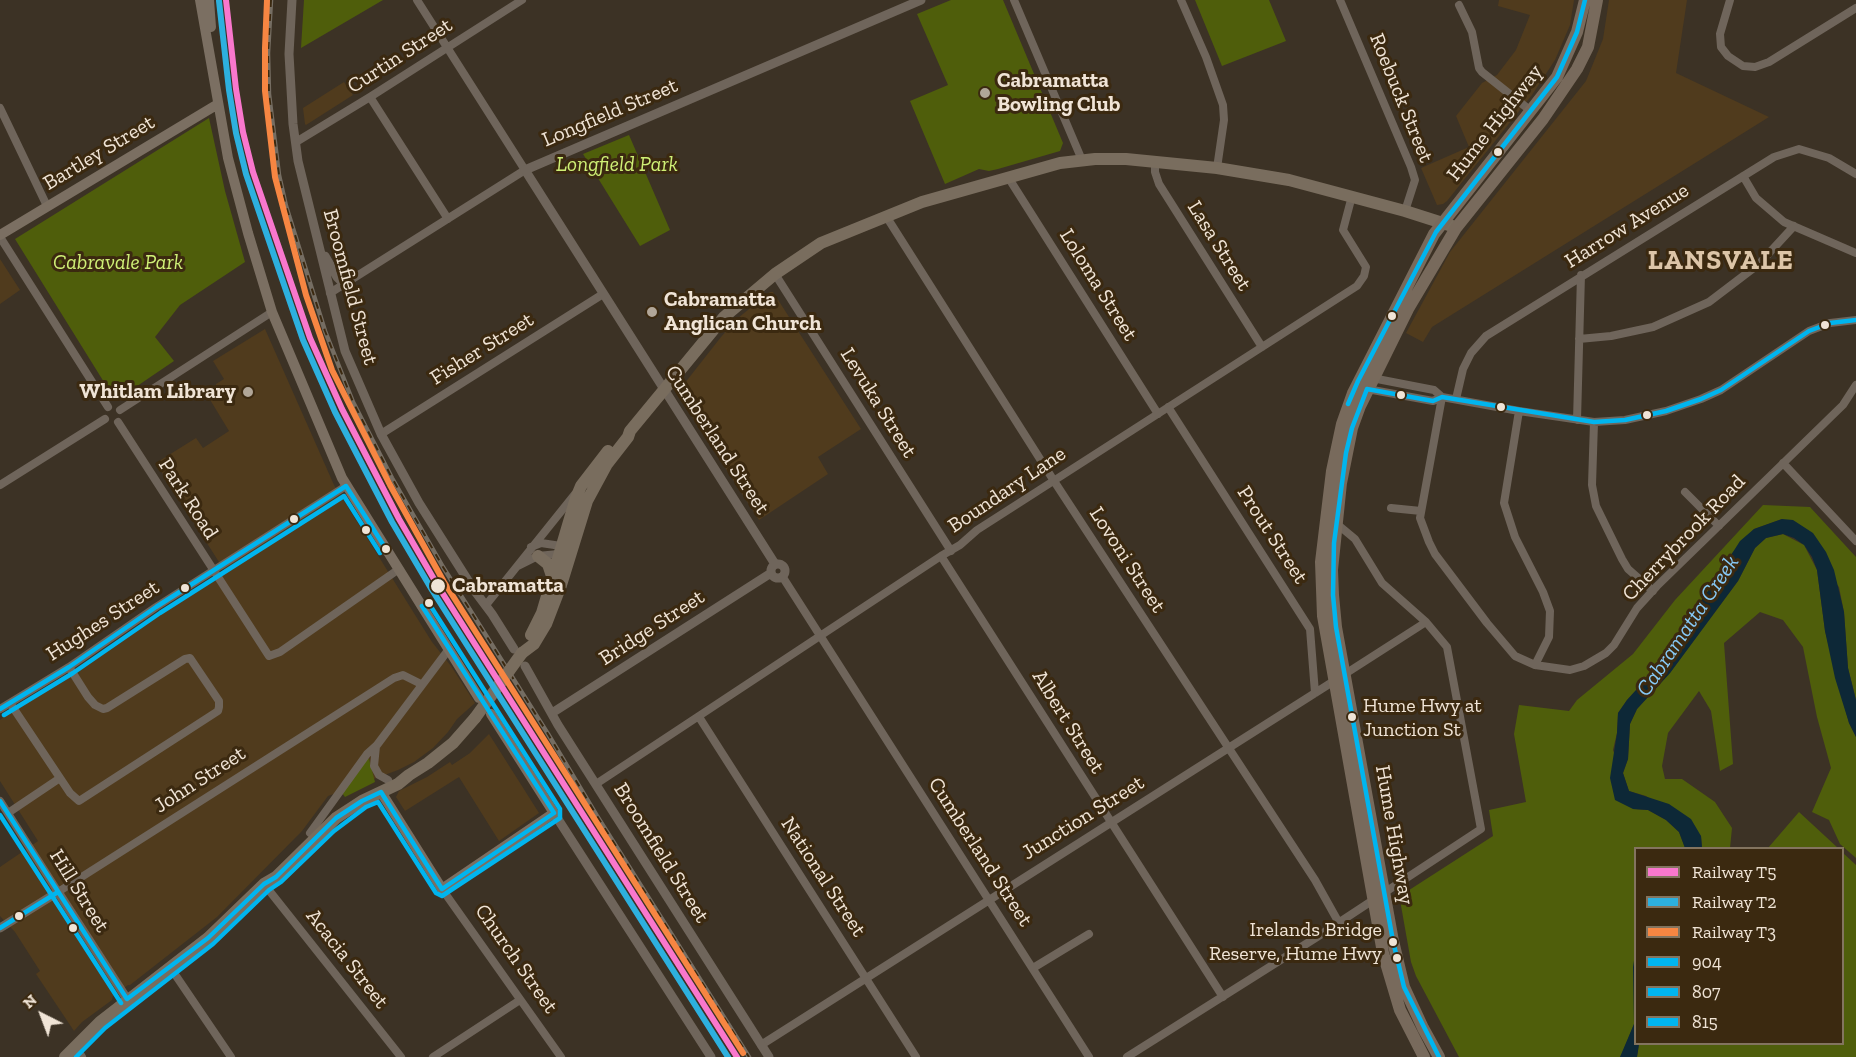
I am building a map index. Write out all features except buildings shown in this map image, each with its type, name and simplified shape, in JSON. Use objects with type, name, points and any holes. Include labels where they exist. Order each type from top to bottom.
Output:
[{"type":"highway","name":"Hume Highway","points":[[1424,1057],[1407,1027],[1383,954],[1334,681],[1323,616],[1321,578],[1327,506],[1338,439],[1347,407],[1358,381],[1416,269],[1443,223],[1557,77],[1577,32],[1585,0]]},
{"type":"highway","name":"Hume Highway","points":[[1439,1057],[1404,987],[1393,941],[1332,595],[1332,570],[1346,453],[1352,428],[1370,384],[1413,300],[1456,228],[1542,119],[1577,69],[1588,47],[1598,0]]},
{"type":"main road","points":[[200,0],[228,158],[272,312],[327,446],[346,486],[479,698]]},
{"type":"main road","points":[[209,0],[210,57]]},
{"type":"main road","name":"Bartley Street","points":[[0,236],[218,104]]},
{"type":"main road","points":[[531,641],[542,613],[552,576],[589,496],[607,464],[628,437],[630,430],[724,317],[775,274],[821,243],[922,202],[1008,177],[1082,160],[1117,159],[1217,168],[1289,180],[1405,211],[1456,228]]},
{"type":"main road","points":[[264,884],[276,877],[340,815],[362,801],[398,784],[442,753],[475,718],[518,651],[531,641],[554,607],[581,486],[622,433],[630,430]]},
{"type":"main road","points":[[534,552],[548,564],[552,576]]},
{"type":"main road","points":[[442,890],[554,813],[491,714]]},
{"type":"main road","points":[[65,1057],[127,999],[208,938],[264,884],[271,873],[310,833],[340,806],[388,780],[409,775]]},
{"type":"main road","name":"Church Street","points":[[381,792],[442,890]]},
{"type":"street","name":"Broomfield Street","points":[[292,0],[289,54],[296,142],[303,182],[345,351],[381,434],[419,503],[474,590],[518,651]]},
{"type":"street","name":"Cumberland Street","points":[[417,0],[663,389],[773,569]]},
{"type":"street","name":"Curtin Street","points":[[296,142],[370,98],[522,0]]},
{"type":"street","name":"Longfield Street","points":[[330,293],[525,170],[921,0]]},
{"type":"street","points":[[1014,0],[1082,160]]},
{"type":"street","points":[[1181,0],[1206,57],[1223,105],[1224,120],[1217,168]]},
{"type":"street","name":"Roebuck Street","points":[[1340,0],[1412,166],[1415,180],[1405,211]]},
{"type":"street","points":[[1730,0],[1720,34],[1721,46],[1728,56],[1743,66],[1755,67],[1769,62],[1856,8]]},
{"type":"street","points":[[1459,5],[1472,32],[1479,68],[1531,111]]},
{"type":"street","points":[[370,98],[448,219]]},
{"type":"street","points":[[0,108],[47,206]]},
{"type":"street","name":"Harrow Avenue","points":[[1456,399],[1463,369],[1471,352],[1486,336],[1774,157],[1799,149],[1829,158],[1856,174]]},
{"type":"street","name":"Lasa Street","points":[[1155,162],[1159,184],[1262,346]]},
{"type":"street","points":[[1743,176],[1756,198],[1784,222],[1856,253]]},
{"type":"street","name":"Loloma Street","points":[[1008,177],[1158,414]]},
{"type":"street","name":"Boundary Lane","points":[[596,784],[951,551],[978,530],[1357,286],[1364,276],[1366,267],[1343,230],[1352,196]]},
{"type":"street","name":"Lovoni Street","points":[[886,216],[1054,481],[1315,880],[1339,923]]},
{"type":"street","points":[[1579,339],[1611,336],[1653,327],[1709,302],[1760,264],[1794,226]]},
{"type":"street","points":[[0,236],[108,407]]},
{"type":"street","points":[[319,246],[333,272],[344,284]]},
{"type":"street","name":"Levuka Street","points":[[775,274],[951,551]]},
{"type":"street","points":[[1577,420],[1581,275]]},
{"type":"street","name":"Fisher Street","points":[[381,434],[603,294]]},
{"type":"street","points":[[120,410],[272,312]]},
{"type":"street","points":[[1370,384],[1433,401],[1442,397],[1594,422],[1625,420],[1701,399],[1720,390],[1809,331],[1830,323],[1856,320]]},
{"type":"street","points":[[1370,384],[1434,390],[1442,397]]},
{"type":"street","name":"Cherrybrook Road","points":[[1442,397],[1420,518],[1429,542],[1446,569],[1515,656],[1536,665],[1570,670],[1596,660],[1614,645],[1637,608],[1844,405],[1856,385]]},
{"type":"street","points":[[108,407],[113,406],[120,410]]},
{"type":"street","points":[[108,407],[104,413],[105,419],[111,423],[118,422],[121,415],[120,410]]},
{"type":"street","name":"Prout Street","points":[[1168,407],[1310,629],[1315,693]]},
{"type":"street","points":[[1519,411],[1504,503],[1515,537],[1550,610],[1549,637],[1536,665]]},
{"type":"street","points":[[0,485],[105,419]]},
{"type":"street","name":"Park Road","points":[[118,422],[269,656],[280,652],[399,569]]},
{"type":"street","points":[[1594,422],[1592,485],[1596,506],[1622,559],[1629,569],[1653,591]]},
{"type":"street","points":[[1783,463],[1856,541]]},
{"type":"street","name":"Hughes Street","points":[[0,709],[69,667],[346,486]]},
{"type":"street","points":[[534,552],[581,486]]},
{"type":"street","points":[[1685,492],[1719,526]]},
{"type":"street","points":[[1391,508],[1421,511]]},
{"type":"street","points":[[1127,1057],[1481,830],[1449,655],[1443,641],[1426,622],[1382,583],[1354,539],[1337,524]]},
{"type":"street","points":[[486,605],[517,567],[541,543],[565,552]]},
{"type":"street","points":[[534,552],[565,552]]},
{"type":"street","name":"Albert Street","points":[[941,556],[1223,997]]},
{"type":"street","points":[[773,569],[776,578],[782,576]]},
{"type":"street","name":"Bridge Street","points":[[552,713],[773,569]]},
{"type":"street","name":"Cumberland Street","points":[[782,576],[1089,1057]]},
{"type":"street","points":[[1345,674],[1426,622]]},
{"type":"street","points":[[310,833],[367,754],[377,745],[449,649]]},
{"type":"street","points":[[10,703],[70,793],[79,801],[218,711],[219,701],[193,661],[187,658],[107,708],[99,707],[88,698],[69,667]]},
{"type":"street","name":"Broomfield Street","points":[[525,666],[596,784],[769,1057]]},
{"type":"street","name":"John Street","points":[[0,928],[394,678],[403,675],[421,684]]},
{"type":"street","name":"Junction Street","points":[[761,1045],[1334,681]]},
{"type":"street","name":"National Street","points":[[699,717],[916,1057]]},
{"type":"street","points":[[377,745],[373,757],[374,766],[379,775],[388,780]]},
{"type":"street","points":[[8,813],[60,778]]},
{"type":"street","name":"Hill Street","points":[[0,801],[127,999]]},
{"type":"street","points":[[554,813],[711,1057]]},
{"type":"street","name":"Acacia Street","points":[[264,884],[401,1057]]},
{"type":"street","name":"Church Street","points":[[442,890],[561,1057]]},
{"type":"street","points":[[1033,968],[1089,934]]},
{"type":"street","points":[[170,967],[231,1057]]},
{"type":"street","points":[[433,1057],[520,1000]]},
{"type":"street","points":[[75,1046],[82,1057]]},
{"type":"shaded area","points":[[1499,0],[1574,0],[1570,25],[1555,60],[1532,95],[1447,201],[1437,205],[1421,168],[1469,147],[1456,116],[1482,83],[1497,75],[1516,50],[1530,15],[1498,6]]},
{"type":"shaded area","points":[[1609,0],[1687,0],[1676,73],[1769,117],[1432,327],[1423,342],[1406,333],[1450,252],[1586,81],[1603,39]]},
{"type":"shaded area","points":[[344,82],[353,95],[306,125],[303,108]]},
{"type":"shaded area","points":[[0,259],[20,290],[0,304]]},
{"type":"shaded area","points":[[773,292],[861,429],[818,457],[828,474],[759,520],[677,393],[738,318]]},
{"type":"shaded area","points":[[265,329],[334,485],[432,642],[475,703],[457,719],[433,748],[414,762],[328,796],[302,831],[217,917],[113,996],[112,1000],[82,1022],[74,1031],[36,974],[40,971],[15,932],[0,916],[0,867],[38,841],[0,781],[0,720],[21,703],[226,573],[156,463],[196,438],[203,448],[229,431],[209,398],[216,392],[216,384],[224,379],[213,361]]},
{"type":"shaded area","points":[[489,734],[539,813],[499,841],[459,777],[405,811],[396,797],[399,791],[450,762],[452,765],[470,753]]},
{"type":"green space","points":[[304,0],[383,0],[301,48]]},
{"type":"green space","name":"Cabramatta Bowling Club","points":[[951,0],[1003,0],[1063,143],[1060,151],[989,171],[979,169],[945,184],[910,101],[948,85],[917,14]]},
{"type":"green space","points":[[1195,0],[1269,0],[1286,41],[1222,66]]},
{"type":"green space","name":"Cabravale Park","points":[[209,118],[225,191],[245,262],[180,305],[155,337],[174,361],[121,397],[112,395],[15,239]]},
{"type":"green space","name":"Longfield Park","points":[[629,135],[670,230],[640,246],[583,154]]},
{"type":"green space","points":[[1763,505],[1810,507],[1856,557],[1856,700],[1848,668],[1844,612],[1839,587],[1782,519],[1754,529],[1727,559],[1710,588],[1647,678],[1618,713],[1613,750],[1633,809],[1648,810],[1666,820],[1679,832],[1685,847],[1634,847],[1634,1024],[1622,1054],[1620,1057],[1459,1057],[1416,976],[1411,962],[1400,900],[1403,894],[1493,836],[1489,810],[1526,802],[1514,734],[1519,705],[1569,711],[1577,700],[1633,654],[1675,600]]},
{"type":"green space","points":[[1783,534],[1804,545],[1817,570],[1825,631],[1849,723],[1856,737],[1856,858],[1840,844],[1829,820],[1812,812],[1831,768],[1817,717],[1803,647],[1783,620],[1760,612],[1724,643],[1733,764],[1720,771],[1711,711],[1699,691],[1668,733],[1662,766],[1665,779],[1682,779],[1715,802],[1732,828],[1730,847],[1702,847],[1701,836],[1646,796],[1629,791],[1623,773],[1628,759],[1630,724],[1637,709],[1670,673],[1738,581],[1755,548],[1766,538]]},
{"type":"green space","points":[[367,758],[375,782],[345,797],[342,793]]},
{"type":"green space","points":[[1799,812],[1837,847],[1769,847]]},
{"type":"green space","points":[[1844,854],[1856,865],[1856,1057],[1637,1057],[1639,1045],[1844,1045]]},
{"type":"water","name":"Cabramatta Creek","points":[[1782,519],[1793,520],[1813,533],[1826,552],[1834,570],[1844,612],[1848,668],[1856,700],[1856,737],[1849,723],[1835,678],[1825,631],[1817,570],[1812,557],[1804,545],[1794,538],[1783,534],[1766,538],[1755,548],[1738,581],[1670,673],[1637,709],[1630,724],[1628,759],[1623,773],[1629,791],[1669,804],[1691,819],[1701,836],[1702,847],[1685,847],[1679,832],[1666,820],[1648,810],[1633,809],[1615,800],[1610,778],[1618,713],[1647,678],[1740,541],[1754,529]]},
{"type":"water","points":[[1634,960],[1634,1024],[1633,967]]},
{"type":"water","points":[[1634,1024],[1634,1045],[1639,1045],[1637,1057],[1620,1057]]},
{"type":"railway","points":[[271,0],[268,53],[269,94],[279,175],[286,206],[325,331],[353,402],[392,478],[443,567],[749,1057]]},
{"type":"rail line","name":"T5","points":[[226,0],[236,89],[253,172],[310,338],[342,409],[399,519],[438,586],[737,1057]]},
{"type":"rail line","name":"T3","points":[[267,0],[265,91],[275,177],[306,295],[332,370],[390,485],[444,582],[743,1053]]},
{"type":"rail line","name":"T2","points":[[219,1],[229,90],[246,174],[303,340],[335,412],[392,522],[432,590],[728,1057]]},
{"type":"transit line","name":"904","points":[[1348,404],[1436,232],[1557,77],[1577,32],[1585,0]]},
{"type":"transit line","name":"904","points":[[1439,1057],[1404,987],[1393,941],[1336,627],[1333,595],[1334,543],[1346,453],[1352,428],[1367,389],[1433,401],[1442,397],[1594,422],[1625,420],[1666,411],[1701,399],[1721,390],[1809,331],[1830,323],[1856,320]]},
{"type":"transit line","name":"807","points":[[0,709],[69,667],[156,607],[346,486],[386,549]]},
{"type":"transit line","name":"815","points":[[4,715],[73,673],[160,613],[344,496],[380,553]]},
{"type":"transit line","name":"815","points":[[76,1057],[105,1028],[213,944],[334,831],[366,807],[378,802],[436,893],[442,896],[560,818],[560,809],[428,602]]},
{"type":"transit line","name":"807","points":[[0,801],[127,999],[208,938],[264,884],[276,877],[336,818],[381,792],[442,889],[554,813],[422,606]]},
{"type":"transit line","name":"815","points":[[0,815],[121,1003]]},
{"type":"transit line","name":"807","points":[[0,928],[58,892]]},
{"type":"place","name":"Cabramatta Bowling Club","points":[[985,93]]},
{"type":"place","name":"Cabramatta Anglican Church","points":[[652,312]]},
{"type":"place","name":"Whitlam Library","points":[[248,392]]},
{"type":"place","name":"Cabramatta","points":[[438,586]]},
{"type":"place","name":"Hume Hwy at Junction St","points":[[1352,717]]},
{"type":"place","name":"Irelands Bridge Reserve, Hume Hwy","points":[[1393,942]]},
{"type":"district","name":"LANSVALE","points":[[1721,261]]}]
